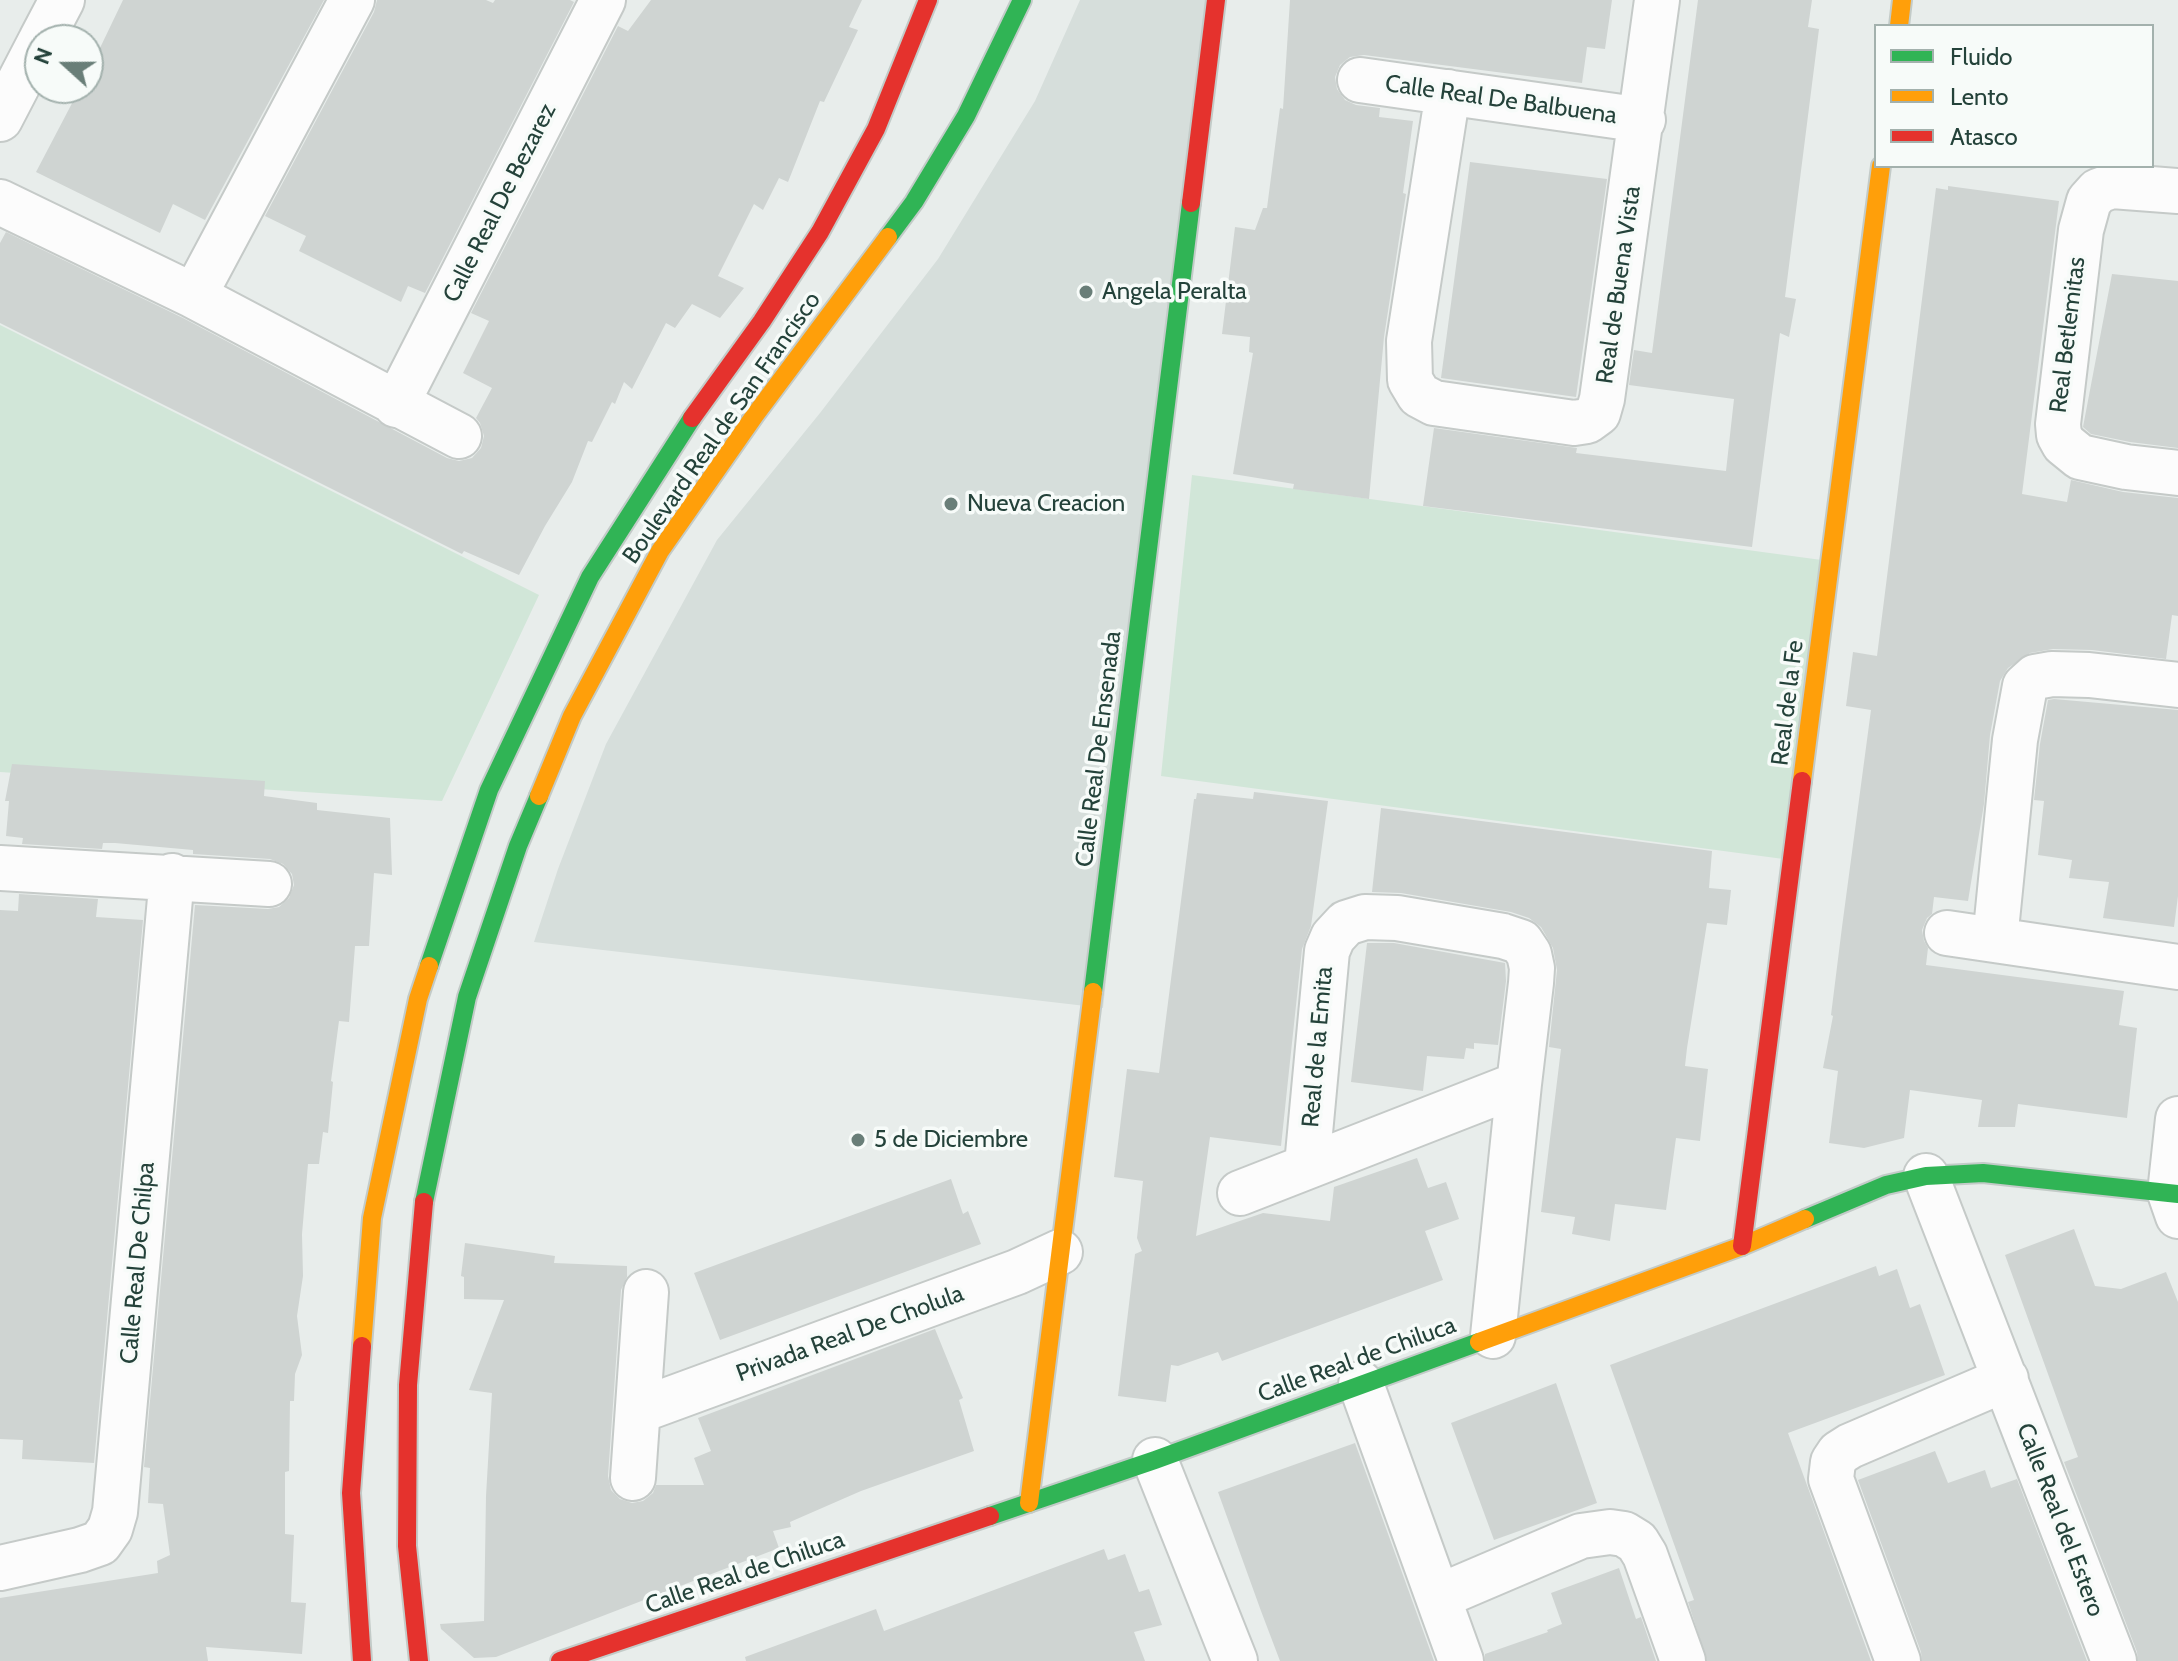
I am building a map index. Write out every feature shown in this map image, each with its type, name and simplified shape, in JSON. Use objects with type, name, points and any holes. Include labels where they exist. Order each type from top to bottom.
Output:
[{"type":"street","points":[[49,24],[62,0]]},
{"type":"street","points":[[194,296],[352,0]]},
{"type":"street","name":"Calle Real De Bezarez","points":[[396,405],[603,0]]},
{"type":"street","name":"Boulevard Real de San Francisco","points":[[362,1661],[351,1493],[372,1218],[418,999],[484,805],[590,577],[698,409],[762,321],[820,232],[876,129],[928,0]]},
{"type":"street","name":"Boulevard Real de San Francisco","points":[[419,1661],[407,1546],[408,1385],[423,1209],[467,997],[518,846],[572,716],[660,551],[755,415],[914,202],[966,116],[1022,0]]},
{"type":"street","name":"Calle Real De Ensenada","points":[[1029,1503],[1216,0]]},
{"type":"street","name":"Real de Buena Vista","points":[[1448,92],[1409,341],[1410,380],[1419,395],[1434,403],[1574,423],[1587,421],[1598,413],[1602,399],[1643,120],[1657,0]]},
{"type":"street","points":[[1899,24],[1902,0]]},
{"type":"street","points":[[0,119],[24,72]]},
{"type":"street","name":"Calle Real De Balbuena","points":[[1360,80],[1643,120]]},
{"type":"street","name":"Real de la Fe","points":[[1742,1246],[1881,168]]},
{"type":"street","name":"Real Betlemitas","points":[[2178,191],[2112,186],[2098,191],[2089,201],[2081,230],[2058,424],[2064,444],[2080,457],[2126,467],[2178,473]]},
{"type":"street","points":[[0,202],[194,296],[459,436]]},
{"type":"street","points":[[1995,940],[2019,713],[2025,686],[2035,677],[2052,674],[2178,685]]},
{"type":"street","points":[[0,868],[269,884]]},
{"type":"street","name":"Calle Real De Chilpa","points":[[0,1568],[100,1543],[110,1529],[115,1512],[172,876]]},
{"type":"street","name":"Real de la Emita","points":[[1307,1165],[1327,951],[1333,937],[1346,923],[1365,917],[1397,918],[1503,936],[1521,942],[1529,954],[1532,968],[1493,1336]]},
{"type":"street","points":[[1947,933],[2178,967]]},
{"type":"street","name":"Real de la Emita","points":[[1240,1193],[1519,1084]]},
{"type":"street","points":[[2175,1201],[2178,1119]]},
{"type":"street","name":"Calle Real de Chiluca","points":[[560,1661],[1155,1460],[1742,1246],[1886,1185],[1926,1176],[1983,1173],[2175,1201]]},
{"type":"street","name":"Calle Real del Estero","points":[[1926,1176],[2114,1661]]},
{"type":"street","name":"Privada Real De Cholula","points":[[638,1411],[1017,1272],[1060,1252]]},
{"type":"street","points":[[633,1478],[646,1292]]},
{"type":"street","points":[[1898,1661],[1831,1479],[1833,1462],[1839,1453],[1850,1446],[2006,1379]]},
{"type":"street","points":[[1361,1384],[1461,1661]]},
{"type":"street","points":[[1155,1460],[1233,1660]]},
{"type":"street","points":[[1438,1597],[1581,1536],[1610,1532],[1624,1534],[1637,1542],[1645,1555],[1683,1661]]},
{"type":"shaded area","name":"Nueva Creacion","points":[[1080,0],[1212,0],[1103,1008],[534,942],[606,744],[717,540],[820,413],[938,259],[1035,101]]},
{"type":"green space","points":[[0,325],[539,595],[442,801],[0,772]]},
{"type":"green space","points":[[1192,475],[1829,561],[1791,860],[1161,776]]},
{"type":"building","points":[[123,0],[324,0],[205,220],[173,204],[160,233],[36,172],[72,104],[104,104],[104,40]]},
{"type":"building","points":[[377,0],[574,2],[425,293],[408,286],[401,302],[299,251],[306,236],[265,216],[374,12]]},
{"type":"building","points":[[651,0],[862,0],[849,27],[858,30],[824,102],[820,101],[788,182],[779,178],[763,210],[754,204],[718,276],[744,288],[720,318],[692,304],[675,328],[666,323],[632,389],[624,382],[615,404],[612,402],[592,442],[588,441],[572,482],[519,575],[464,551],[462,554],[0,323],[0,243],[6,232],[183,318],[447,458],[459,461],[472,458],[481,448],[484,436],[476,418],[492,388],[463,373],[489,321],[471,313],[618,26],[628,31]]},
{"type":"building","points":[[1290,0],[1612,0],[1605,49],[1587,47],[1582,83],[1364,55],[1350,57],[1340,65],[1335,77],[1337,89],[1345,100],[1356,105],[1380,108],[1379,117],[1413,121],[1403,193],[1406,194],[1384,337],[1369,499],[1293,489],[1294,484],[1233,474],[1253,353],[1249,352],[1250,337],[1222,334],[1235,227],[1255,230],[1263,208],[1267,208],[1280,108],[1283,109]]},
{"type":"building","points":[[1698,0],[1812,0],[1808,27],[1819,29],[1785,297],[1796,299],[1789,337],[1780,333],[1752,547],[1423,506],[1434,428],[1577,448],[1576,453],[1726,471],[1734,399],[1629,385],[1634,350],[1652,353]]},
{"type":"building","points":[[1470,162],[1607,179],[1576,397],[1441,378]]},
{"type":"building","points":[[1948,186],[2059,201],[2022,494],[2067,502],[2071,480],[2123,492],[2178,498],[2178,616],[2172,615],[2166,659],[2092,650],[2053,649],[2030,653],[2008,668],[2000,681],[1990,735],[1984,804],[1968,901],[1934,897],[1932,914],[1922,930],[1928,948],[1926,965],[2124,991],[2119,1025],[2137,1028],[2127,1118],[2018,1104],[2015,1127],[1978,1127],[1982,1100],[1910,1090],[1904,1138],[1864,1148],[1829,1143],[1838,1071],[1823,1068],[1833,1016],[1871,710],[1846,706],[1853,652],[1877,656],[1936,188],[1948,190]]},
{"type":"building","points":[[2112,274],[2178,281],[2178,448],[2091,434],[2083,427]]},
{"type":"building","points":[[2048,700],[2178,710],[2178,896],[2174,927],[2103,918],[2109,882],[2069,878],[2072,860],[2038,855],[2044,801],[2034,800]]},
{"type":"building","points":[[12,764],[265,781],[264,796],[317,803],[317,810],[390,818],[392,875],[374,873],[369,946],[355,946],[349,1022],[339,1021],[328,1133],[323,1132],[319,1164],[308,1164],[302,1234],[303,1276],[297,1316],[302,1355],[295,1374],[294,1401],[290,1401],[289,1471],[285,1472],[285,1534],[294,1535],[291,1602],[306,1603],[302,1654],[206,1647],[208,1661],[0,1661],[0,1598],[158,1573],[157,1561],[170,1555],[163,1504],[148,1503],[150,1468],[144,1467],[195,905],[279,907],[289,898],[294,885],[292,874],[283,864],[270,859],[193,854],[193,850],[115,843],[103,843],[102,849],[22,844],[23,838],[6,836],[9,801],[5,801]]},
{"type":"building","points":[[1254,792],[1328,801],[1311,926],[1302,949],[1281,1146],[1210,1137],[1196,1236],[1263,1213],[1330,1221],[1334,1187],[1417,1158],[1428,1188],[1446,1182],[1459,1219],[1425,1231],[1443,1280],[1222,1361],[1218,1352],[1178,1366],[1171,1365],[1166,1402],[1118,1396],[1135,1254],[1142,1251],[1137,1238],[1143,1181],[1114,1177],[1127,1069],[1159,1073],[1194,799],[1197,793],[1253,799]]},
{"type":"building","points":[[1381,808],[1712,851],[1709,888],[1731,890],[1727,925],[1707,923],[1687,1048],[1685,1066],[1708,1069],[1700,1141],[1676,1138],[1666,1210],[1615,1204],[1610,1241],[1572,1234],[1575,1217],[1541,1212],[1561,1049],[1549,1047],[1557,970],[1553,948],[1541,927],[1529,918],[1511,912],[1401,893],[1372,892]]},
{"type":"building","points":[[19,894],[98,899],[96,917],[143,920],[94,1463],[22,1459],[23,1440],[0,1439],[0,910],[18,911]]},
{"type":"building","points":[[1367,943],[1394,943],[1505,963],[1506,981],[1498,1045],[1474,1043],[1474,1049],[1466,1048],[1464,1059],[1427,1056],[1423,1091],[1351,1082]]},
{"type":"building","points":[[951,1179],[963,1214],[968,1211],[981,1244],[720,1340],[694,1273]]},
{"type":"building","points":[[2074,1229],[2095,1286],[2121,1289],[2166,1272],[2178,1302],[2178,1661],[2138,1661],[2064,1462],[2078,1457],[2005,1255]]},
{"type":"building","points":[[465,1243],[555,1256],[554,1263],[627,1266],[627,1277],[621,1290],[608,1476],[611,1490],[620,1499],[632,1503],[643,1501],[653,1493],[656,1485],[704,1485],[694,1458],[711,1451],[698,1418],[935,1329],[963,1398],[959,1400],[974,1451],[861,1491],[790,1522],[791,1527],[773,1531],[779,1548],[496,1657],[474,1658],[441,1629],[440,1624],[484,1621],[492,1393],[469,1390],[504,1300],[464,1299],[464,1277],[461,1276]]},
{"type":"building","points":[[1876,1266],[1879,1276],[1897,1269],[1910,1308],[1920,1304],[1945,1375],[1788,1433],[1871,1661],[1707,1661],[1688,1602],[1694,1600],[1610,1365]]},
{"type":"building","points":[[1556,1383],[1597,1503],[1494,1540],[1451,1423]]},
{"type":"building","points":[[1355,1443],[1434,1661],[1280,1661],[1261,1611],[1218,1492]]},
{"type":"building","points":[[1935,1451],[1948,1483],[1985,1470],[1991,1488],[2017,1479],[2087,1661],[1922,1661],[1858,1480]]},
{"type":"building","points":[[1104,1549],[1108,1560],[1125,1554],[1139,1592],[1149,1589],[1162,1625],[1134,1632],[1145,1661],[746,1661],[745,1657],[876,1609],[884,1631]]},
{"type":"building","points":[[1619,1568],[1636,1619],[1641,1617],[1656,1661],[1485,1661],[1485,1654],[1562,1624],[1551,1593]]},
{"type":"traffic: fast","points":[[888,237],[914,202],[966,116],[1022,0]]},
{"type":"traffic: fast","points":[[1093,992],[1191,203]]},
{"type":"traffic: fast","points":[[429,966],[489,790],[590,577],[692,418]]},
{"type":"traffic: fast","points":[[424,1202],[467,997],[518,846],[539,796]]},
{"type":"traffic: fast","points":[[1805,1219],[1886,1185],[1926,1176],[1983,1173],[2178,1194]]},
{"type":"traffic: fast","points":[[990,1516],[1155,1460],[1479,1342]]},
{"type":"traffic: slow","points":[[1899,24],[1902,0]]},
{"type":"traffic: slow","points":[[1802,781],[1881,168]]},
{"type":"traffic: slow","points":[[539,796],[572,716],[660,551],[755,415],[888,237]]},
{"type":"traffic: slow","points":[[362,1346],[372,1218],[418,999],[429,966]]},
{"type":"traffic: slow","points":[[1029,1503],[1093,992]]},
{"type":"traffic: slow","points":[[1479,1342],[1742,1246],[1805,1219]]},
{"type":"traffic: jam","points":[[692,418],[762,321],[820,232],[876,129],[928,0]]},
{"type":"traffic: jam","points":[[1191,203],[1216,0]]},
{"type":"traffic: jam","points":[[1742,1246],[1802,781]]},
{"type":"traffic: jam","points":[[419,1661],[407,1546],[408,1385],[424,1202]]},
{"type":"traffic: jam","points":[[362,1346],[351,1493],[362,1661]]},
{"type":"traffic: jam","points":[[560,1661],[990,1516]]},
{"type":"place","name":"Angela Peralta","points":[[1086,292]]},
{"type":"place","name":"Nueva Creacion","points":[[951,504]]},
{"type":"place","name":"5 de Diciembre","points":[[858,1140]]}]
